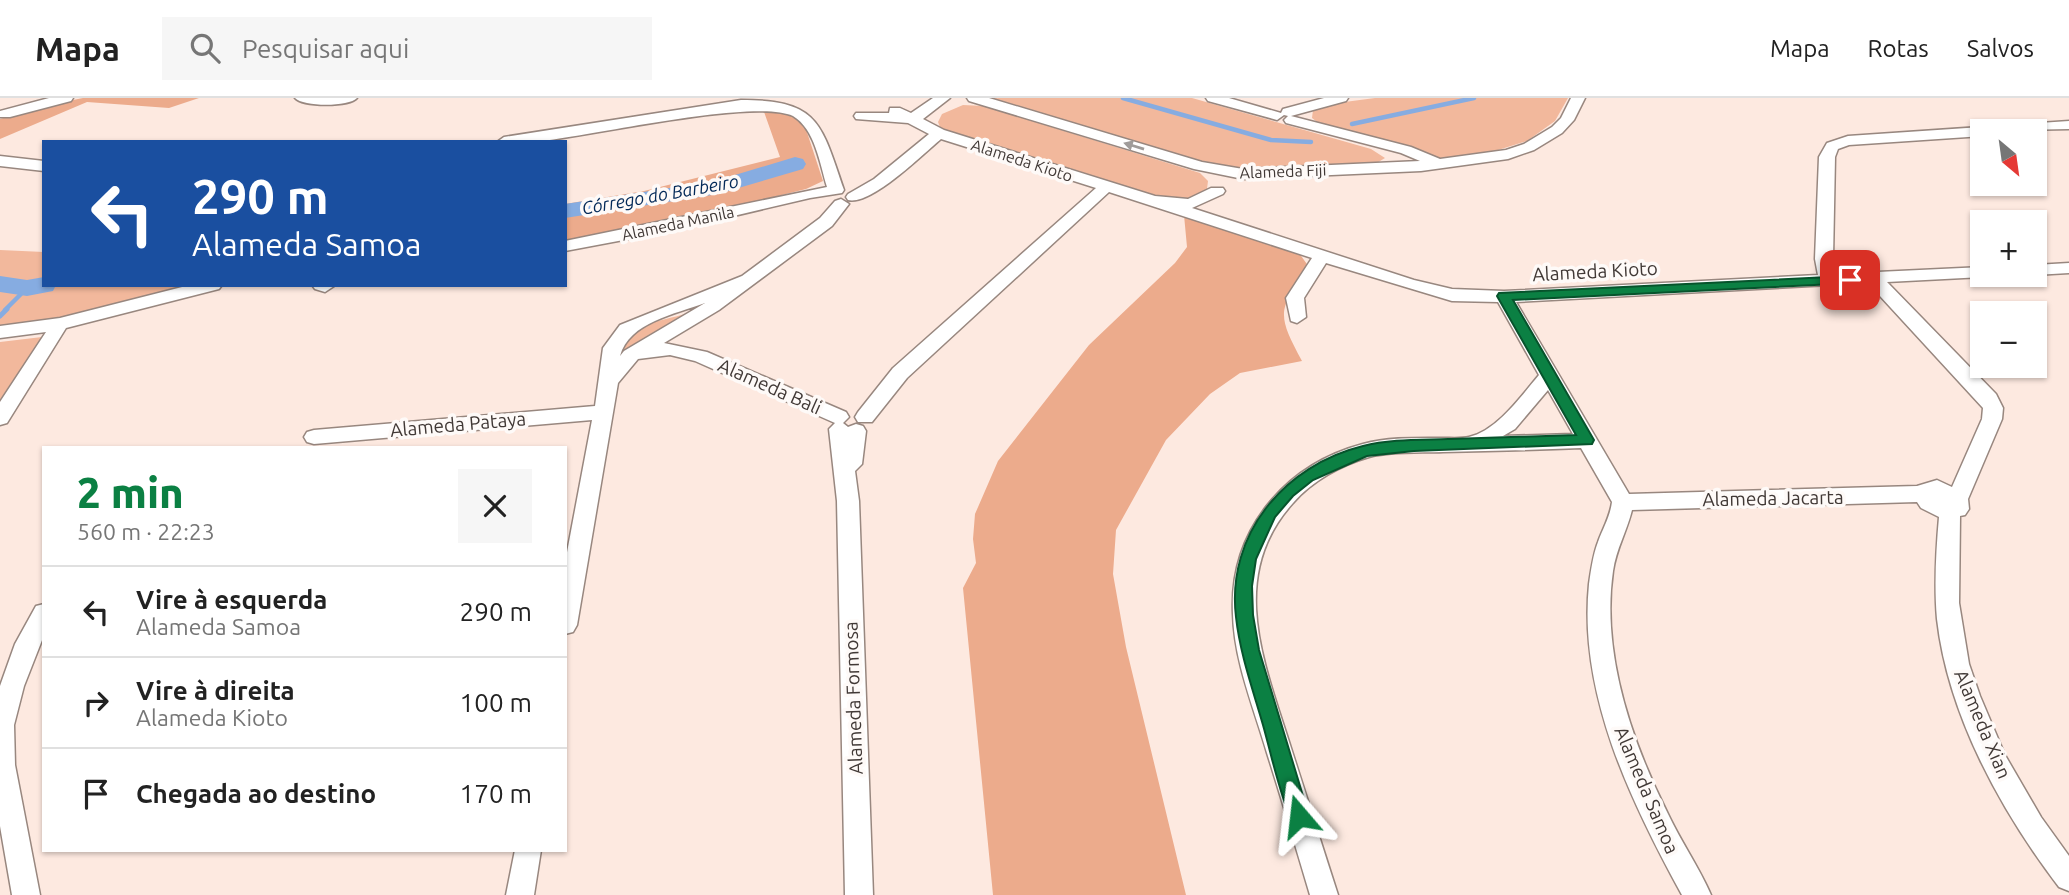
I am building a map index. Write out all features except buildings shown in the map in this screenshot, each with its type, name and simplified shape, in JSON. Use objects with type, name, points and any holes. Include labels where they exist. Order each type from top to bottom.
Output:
[{"type":"main road","points":[[304,98],[348,98]]},
{"type":"street","points":[[3,115],[18,108],[27,98]]},
{"type":"street","points":[[3,115],[66,98]]},
{"type":"street","points":[[895,110],[923,98]]},
{"type":"street","points":[[861,116],[943,98]]},
{"type":"street","name":"Alameda Fiji","points":[[974,98],[1200,166],[1232,173],[1394,167],[1486,158],[1529,147],[1557,130],[1567,120],[1578,98]]},
{"type":"street","points":[[1213,98],[1374,141],[1426,157],[1439,164]]},
{"type":"street","points":[[1286,116],[1341,98]]},
{"type":"street","points":[[516,140],[741,104],[777,105],[799,112],[811,123],[837,196],[837,213],[744,281],[685,314],[631,355],[609,382]]},
{"type":"street","name":"Alameda Kioto","points":[[895,110],[939,133],[1432,291],[1452,295],[1504,296],[1970,273]]},
{"type":"street","points":[[1826,281],[1824,259],[1827,158],[1832,146],[1848,141],[2069,125]]},
{"type":"street","points":[[837,196],[869,190],[939,133]]},
{"type":"street","points":[[1374,141],[1393,156],[1394,167]]},
{"type":"street","points":[[0,161],[42,166]]},
{"type":"street","points":[[1200,166],[1214,179],[1217,191]]},
{"type":"street","points":[[1220,224],[1206,209],[1232,173]]},
{"type":"street","points":[[850,421],[1106,187]]},
{"type":"street","name":"Alameda Kioto","points":[[1153,201],[1190,204],[1217,191]]},
{"type":"street","name":"Alameda Manila","points":[[567,246],[790,199],[837,196]]},
{"type":"street","points":[[1297,317],[1295,298],[1324,255]]},
{"type":"street","points":[[2047,269],[2069,268]]},
{"type":"street","name":"Alameda Xian","points":[[1874,279],[1989,399],[1993,408],[1992,419],[1954,505],[1946,595],[1955,657],[1964,686],[2009,785],[2047,849],[2069,878]]},
{"type":"street","points":[[0,332],[61,324],[205,287]]},
{"type":"street","points":[[1504,296],[1623,502]]},
{"type":"street","points":[[567,613],[609,382],[609,355],[622,332],[635,324],[685,314]]},
{"type":"street","points":[[685,314],[684,337],[687,345],[700,356]]},
{"type":"street","points":[[0,418],[61,324]]},
{"type":"street","points":[[616,340],[620,352],[631,355]]},
{"type":"street","name":"Alameda Bali","points":[[631,355],[670,349],[700,356],[850,421]]},
{"type":"street","points":[[1472,444],[1490,437],[1508,425],[1549,376]]},
{"type":"street","name":"Alameda Pataya","points":[[314,437],[602,412]]},
{"type":"street","name":"Alameda Formosa","points":[[850,421],[848,501],[859,895]]},
{"type":"street","points":[[1508,425],[1523,437],[1541,443]]},
{"type":"street","points":[[1324,895],[1250,650],[1244,615],[1247,559],[1268,514],[1287,492],[1307,476],[1329,464],[1365,451],[1381,448],[1587,440]]},
{"type":"street","name":"Alameda Jacarta","points":[[1623,502],[1924,495],[1927,489],[1937,488],[1954,505]]},
{"type":"street","name":"Alameda Samoa","points":[[1623,502],[1605,557],[1600,587],[1600,624],[1606,668],[1617,719],[1630,757],[1654,814],[1697,895]]},
{"type":"street","points":[[26,895],[2,765],[2,725],[27,644],[42,618]]},
{"type":"street","points":[[520,895],[528,852]]},
{"type":"shaded area","points":[[83,98],[199,98],[169,108],[87,102],[0,139],[0,119],[38,107]]},
{"type":"shaded area","points":[[981,98],[1192,98],[1371,149],[1385,158],[1375,164],[1263,170],[1224,169]]},
{"type":"shaded area","points":[[1375,98],[1568,98],[1555,121],[1527,141],[1482,155],[1443,159],[1321,125],[1312,118],[1313,110],[1322,105]]},
{"type":"shaded area","points":[[963,105],[984,106],[1200,173],[1208,181],[1207,189],[1191,199],[1178,202],[941,130],[938,122],[942,114]]},
{"type":"shaded area","points":[[763,109],[802,117],[823,181],[806,189],[738,206],[567,242],[567,204],[644,191],[780,157]]},
{"type":"shaded area","points":[[1184,215],[1299,253],[1309,267],[1291,293],[1284,312],[1288,332],[1302,361],[1240,373],[1210,394],[1166,440],[1116,530],[1113,574],[1126,647],[1186,895],[993,895],[963,588],[976,563],[973,539],[975,514],[998,461],[1089,345],[1175,263],[1187,247]]},
{"type":"shaded area","points":[[0,250],[42,252],[42,287],[184,287],[69,317],[0,327]]},
{"type":"shaded area","points":[[685,314],[675,323],[625,350],[623,348],[627,340],[640,328]]},
{"type":"shaded area","points":[[42,337],[0,400],[0,342]]},
{"type":"waterway","name":"Córrego do Barbeiro","points":[[1123,98],[1271,140],[1311,142]]},
{"type":"waterway","name":"Córrego do Barbeiro","points":[[1352,124],[1474,98]]},
{"type":"waterway","name":"Córrego do Barbeiro","points":[[567,211],[718,187],[795,164]]},
{"type":"waterway","points":[[0,284],[27,288],[42,285]]},
{"type":"waterway","name":"Córrego do Barbeiro","points":[[5,310],[27,288]]},
{"type":"waterway","name":"Córrego do Barbeiro","points":[[0,316],[7,309]]},
{"type":"route","points":[[1299,816],[1250,650],[1244,615],[1247,559],[1268,514],[1287,492],[1307,476],[1329,464],[1381,448],[1587,440],[1504,296],[1850,280]]}]
